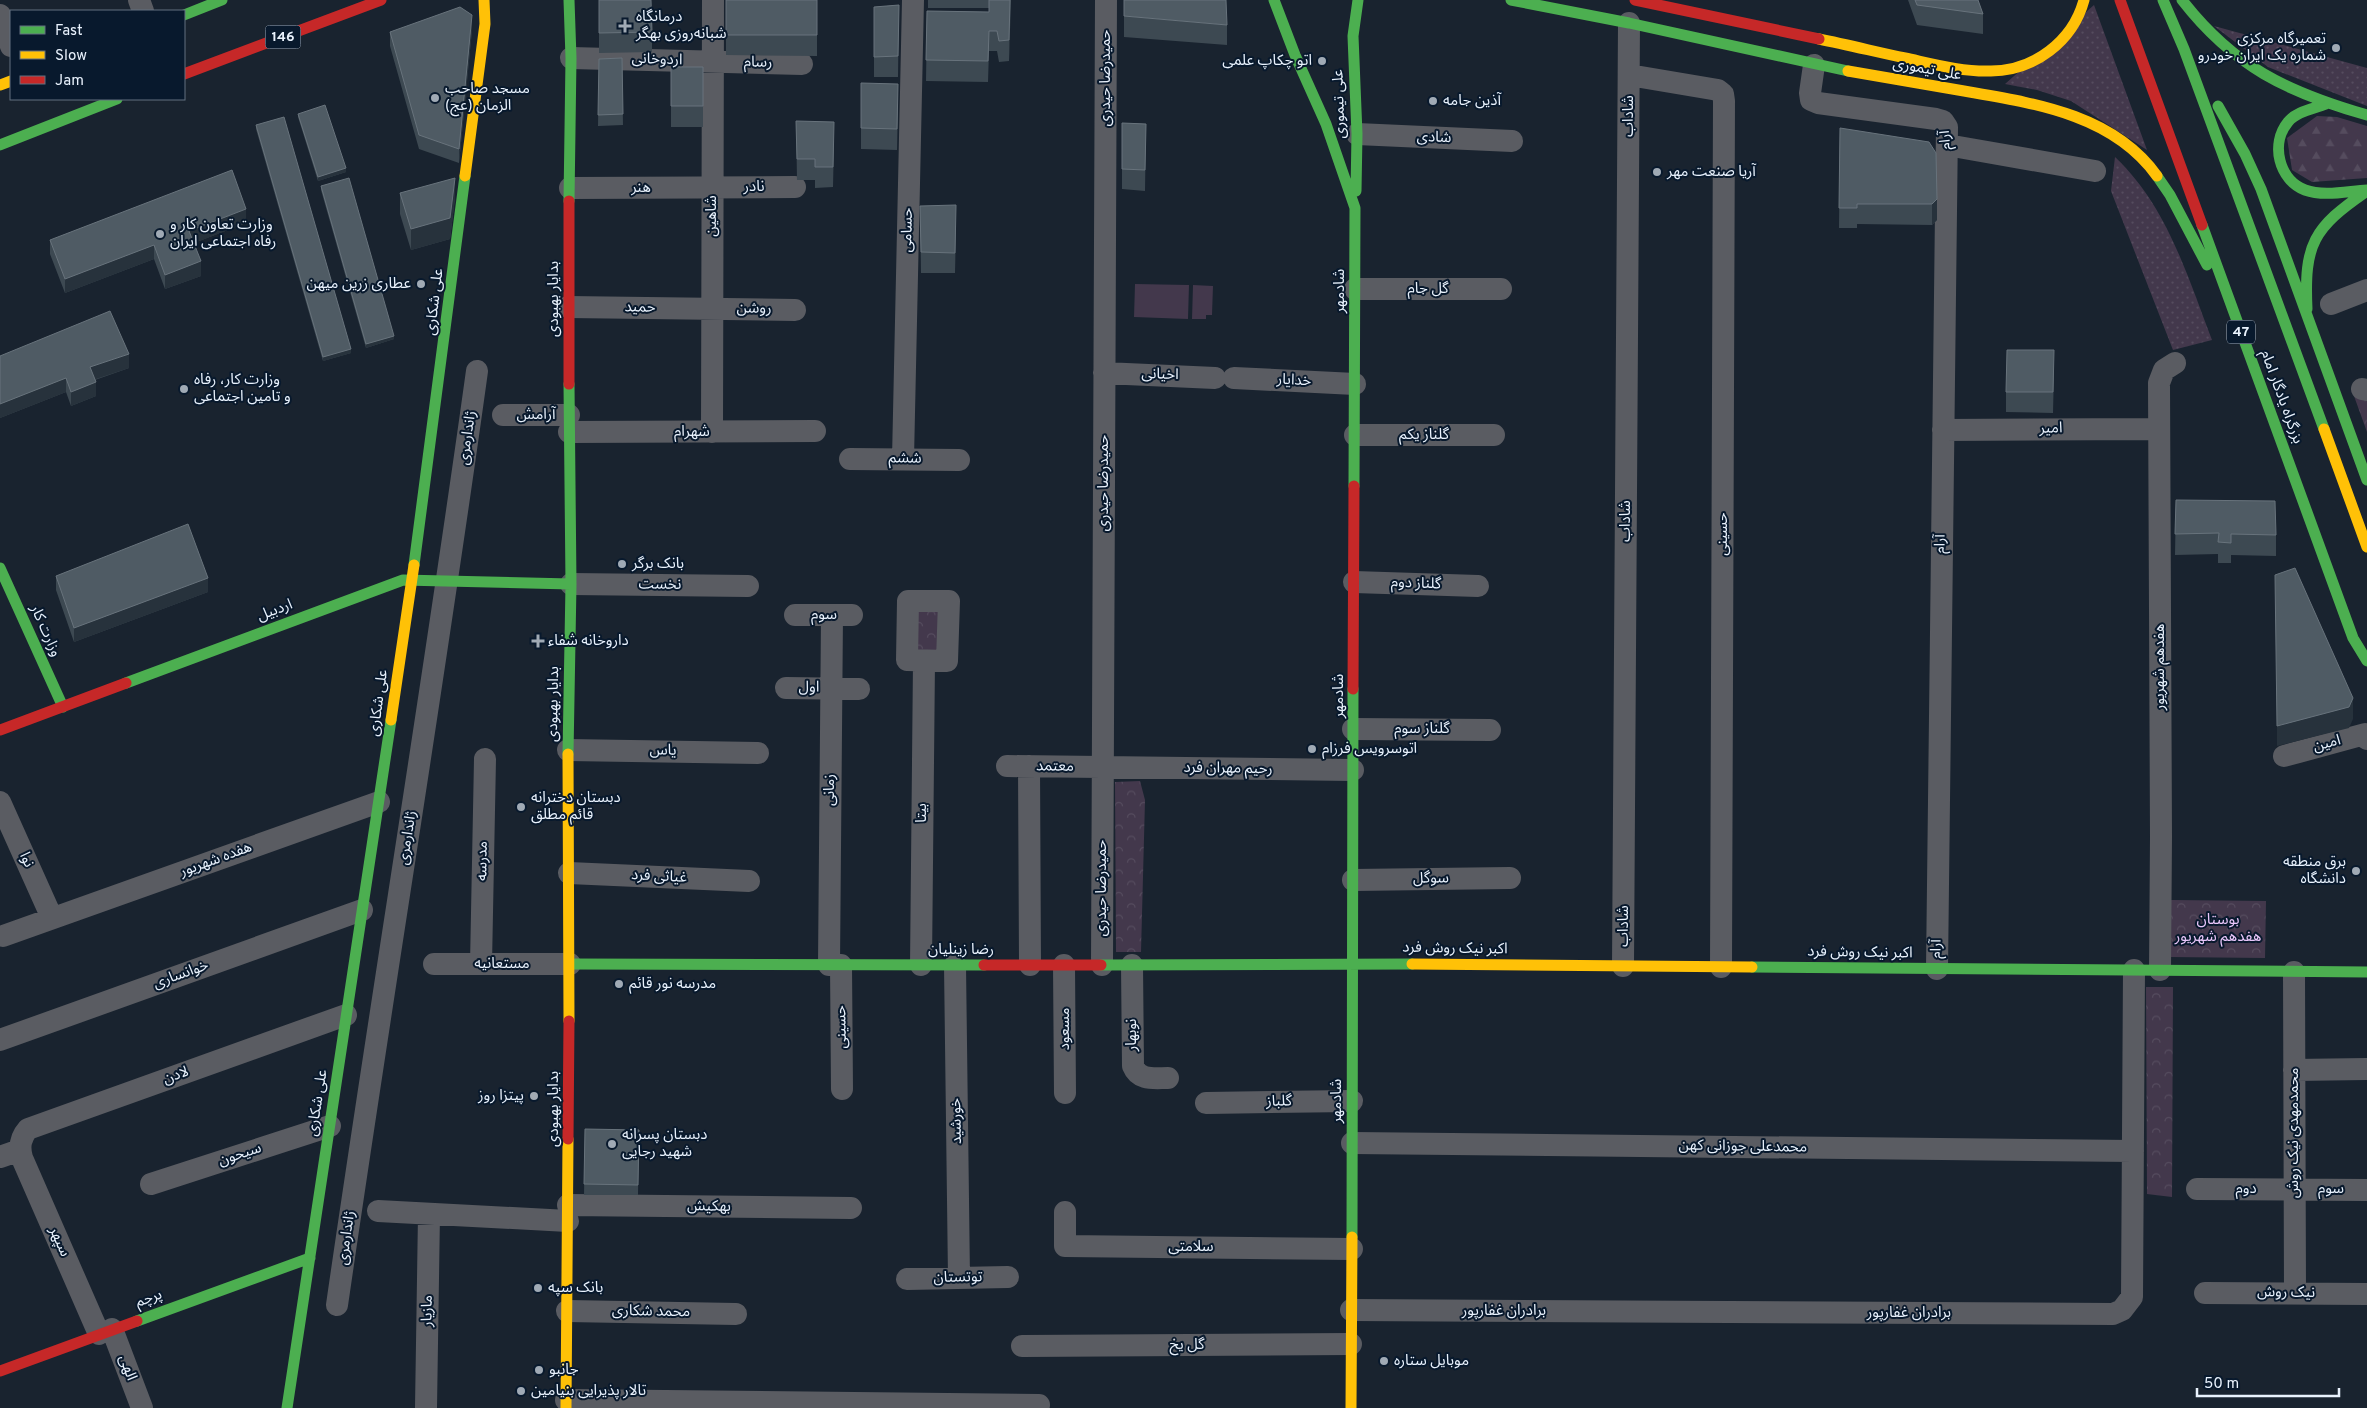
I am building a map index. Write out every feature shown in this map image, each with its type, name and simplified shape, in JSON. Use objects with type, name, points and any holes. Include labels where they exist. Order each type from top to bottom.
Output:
[{"type":"main road","points":[[185,15],[222,0]]},
{"type":"main road","name":"146","points":[[185,74],[382,0]]},
{"type":"main road","name":"علی شکاری","points":[[287,1408],[412,579],[486,24],[484,0]]},
{"type":"main road","name":"بدایار بهبودی","points":[[566,1404],[570,964],[568,750],[571,584],[568,307],[571,58],[569,0]]},
{"type":"main road","name":"شادمهر","points":[[1274,0],[1295,55],[1326,124],[1355,208],[1351,1408]]},
{"type":"main road","name":"علی تیموری","points":[[1355,208],[1357,134],[1353,36],[1358,0]]},
{"type":"main road","name":"علی تیموری","points":[[1511,0],[1629,23],[1814,65],[2056,109],[2078,117],[2114,136],[2134,150],[2151,168],[2170,195],[2236,319]]},
{"type":"main road","points":[[1629,23],[1635,0]]},
{"type":"main road","name":"علی تیموری","points":[[1635,0],[1667,3],[1944,66],[1989,71],[2005,70],[2020,66],[2048,52],[2076,24],[2080,18],[2084,0]]},
{"type":"main road","name":"بزرگراه یادگار امام","points":[[2120,0],[2353,638],[2367,661]]},
{"type":"main road","name":"بزرگراه یادگار امام","points":[[2163,0],[2184,50],[2367,547]]},
{"type":"main road","points":[[2182,0],[2205,29],[2228,51],[2256,72],[2326,104],[2367,115]]},
{"type":"main road","points":[[2184,50],[2245,154],[2261,190],[2367,480]]},
{"type":"main road","points":[[0,145],[114,100]]},
{"type":"main road","points":[[2326,104],[2295,116],[2283,130],[2278,141],[2278,150],[2284,169],[2292,182],[2307,191],[2321,193],[2367,190]]},
{"type":"main road","points":[[2308,318],[2305,284],[2312,243],[2321,227],[2336,211],[2367,190]]},
{"type":"main road","name":"وزارت کار","points":[[0,568],[63,706]]},
{"type":"main road","name":"اردبیل","points":[[0,730],[378,588],[412,579],[571,584]]},
{"type":"main road","points":[[2353,638],[2367,674]]},
{"type":"main road","name":"اکبر نیک روش فرد","points":[[1353,963],[2367,972]]},
{"type":"main road","name":"رضا زینلیان","points":[[570,964],[1132,965],[1353,963]]},
{"type":"main road","name":"پرچم","points":[[0,1371],[310,1258]]},
{"type":"street","name":"شاهین","points":[[712,432],[713,0]]},
{"type":"street","name":"حسامی","points":[[903,459],[913,0]]},
{"type":"street","name":"حمیدرضا حیدری","points":[[1102,965],[1106,0]]},
{"type":"street","points":[[0,15],[10,43]]},
{"type":"street","name":"شاداب","points":[[1624,966],[1629,23]]},
{"type":"street","name":"اردوخانی","points":[[571,58],[712,62]]},
{"type":"street","name":"رسام","points":[[712,62],[802,64]]},
{"type":"street","name":"آرام","points":[[1814,65],[1810,93],[1811,100],[1818,103],[1943,121],[1947,127],[1936,969]]},
{"type":"street","name":"حسینی","points":[[1629,75],[1718,90],[1723,94],[1724,101],[1721,966]]},
{"type":"street","name":"شادی","points":[[1357,134],[1512,141]]},
{"type":"street","points":[[1947,144],[2095,171]]},
{"type":"street","name":"هنر","points":[[570,188],[712,187]]},
{"type":"street","name":"نادر","points":[[712,187],[795,187]]},
{"type":"street","name":"گل جام","points":[[1355,289],[1502,289]]},
{"type":"street","points":[[2331,304],[2367,290]]},
{"type":"street","name":"حمید","points":[[568,307],[712,309]]},
{"type":"street","name":"روشن","points":[[712,309],[795,310]]},
{"type":"street","name":"هفدهم شهریور","points":[[2160,970],[2162,837],[2159,383],[2160,376],[2171,364]]},
{"type":"street","name":"ژاندارمری","points":[[337,1305],[374,1048],[448,580],[477,371]]},
{"type":"street","name":"اخیانی","points":[[1104,373],[1225,378]]},
{"type":"street","name":"خدایار","points":[[1225,378],[1355,384]]},
{"type":"street","name":"آرامش","points":[[503,415],[569,424]]},
{"type":"street","name":"شهرام","points":[[569,424],[712,432],[815,431]]},
{"type":"street","name":"امیر","points":[[1943,430],[2159,429]]},
{"type":"street","name":"گلناز یکم","points":[[1355,435],[1494,435]]},
{"type":"street","name":"ششم","points":[[850,459],[960,460]]},
{"type":"street","name":"گلناز دوم","points":[[1354,582],[1478,586]]},
{"type":"street","name":"نخست","points":[[571,584],[748,586]]},
{"type":"street","name":"سوم","points":[[795,615],[842,615]]},
{"type":"street","name":"زمانی","points":[[835,965],[831,688],[842,615]]},
{"type":"street","name":"بیتا","points":[[921,965],[924,661]]},
{"type":"street","name":"اول","points":[[786,688],[831,688]]},
{"type":"street","points":[[831,688],[859,689]]},
{"type":"street","name":"گلناز سوم","points":[[1353,729],[1490,730]]},
{"type":"street","name":"امین","points":[[2284,756],[2366,734],[2367,738]]},
{"type":"street","name":"یاس","points":[[568,750],[758,753]]},
{"type":"street","name":"مدرسه","points":[[481,964],[486,759]]},
{"type":"street","name":"معتمد","points":[[1030,965],[1018,766],[1103,767]]},
{"type":"street","name":"رحیم مهران فرد","points":[[1103,767],[1353,770]]},
{"type":"street","name":"نوا","points":[[0,802],[52,918]]},
{"type":"street","name":"هفده شهریور","points":[[3,936],[379,802]]},
{"type":"street","name":"غیاثی فرد","points":[[569,873],[749,881]]},
{"type":"street","name":"سوگل","points":[[1353,880],[1510,878]]},
{"type":"street","name":"خوانساری","points":[[0,1040],[362,910]]},
{"type":"street","name":"مستعانیه","points":[[434,964],[570,964]]},
{"type":"street","name":"حسینی","points":[[835,965],[842,1089]]},
{"type":"street","name":"خورشید","points":[[955,965],[959,1278]]},
{"type":"street","name":"مسعود","points":[[1064,965],[1065,1093]]},
{"type":"street","name":"نوبهار","points":[[1132,965],[1134,1066],[1136,1072],[1143,1077],[1168,1078]]},
{"type":"street","name":"برادران غفارپور","points":[[1351,1310],[2113,1314],[2122,1310],[2132,1297],[2134,970]]},
{"type":"street","name":"محمدمهدی نیک روش","points":[[2294,972],[2296,1293]]},
{"type":"street","name":"لادن","points":[[10,1154],[28,1129],[346,1015]]},
{"type":"street","points":[[2294,1070],[2367,1069]]},
{"type":"street","name":"گلباز","points":[[1206,1103],[1352,1101]]},
{"type":"street","name":"سیحون","points":[[151,1184],[330,1126]]},
{"type":"street","name":"محمدعلی جوزانی کهن","points":[[1352,1143],[2133,1151]]},
{"type":"street","name":"سپهر","points":[[10,1154],[22,1158],[106,1331]]},
{"type":"street","name":"دوم","points":[[2197,1189],[2294,1189]]},
{"type":"street","name":"سوم","points":[[2294,1189],[2367,1190]]},
{"type":"street","name":"بهکیش","points":[[568,1213],[851,1208]]},
{"type":"street","points":[[378,1211],[429,1214],[568,1213]]},
{"type":"street","name":"سلامتی","points":[[1065,1212],[1065,1246],[1352,1249]]},
{"type":"street","name":"مازیار","points":[[426,1408],[429,1214]]},
{"type":"street","name":"توتستان","points":[[907,1279],[1008,1277]]},
{"type":"street","name":"نیک روش","points":[[2205,1292],[2367,1294]]},
{"type":"street","name":"محمد شکاری","points":[[567,1311],[736,1314]]},
{"type":"street","name":"الهی","points":[[106,1331],[142,1408]]},
{"type":"street","name":"گل یخ","points":[[1022,1346],[1351,1344]]},
{"type":"street","points":[[566,1404],[1039,1405]]},
{"type":"green space","points":[[2094,5],[2147,150],[2071,101],[2037,90],[2005,84]]},
{"type":"green space","points":[[2214,26],[2367,68],[2367,106],[2268,67]]},
{"type":"green space","points":[[2317,116],[2337,117],[2367,126],[2367,178],[2312,182],[2292,170],[2287,138]]},
{"type":"green space","points":[[2115,157],[2149,197],[2162,219],[2184,266],[2212,340],[2173,350],[2111,191]]},
{"type":"green space","points":[[1135,284],[1189,285],[1188,319],[1134,317]]},
{"type":"green space","points":[[1193,285],[1213,286],[1212,315],[1206,315],[1206,319],[1192,319]]},
{"type":"green space","points":[[2354,396],[2367,399],[2367,432]]},
{"type":"green space","points":[[913,607],[941,608],[940,653],[911,652]]},
{"type":"green space","points":[[1140,781],[1145,800],[1141,952],[1116,952],[1115,782]]},
{"type":"green space","name":"بوستان هفدهم شهریور","points":[[2171,900],[2266,901],[2265,958],[2170,957]]},
{"type":"green space","points":[[2146,987],[2173,987],[2172,1197],[2147,1194]]},
{"type":"building","name":"درمانگاه شبانه‌روزی بهگر","points":[[599,0],[651,0],[652,32],[599,33]]},
{"type":"building","points":[[726,0],[817,0],[817,35],[726,35]]},
{"type":"building","points":[[989,0],[1010,0],[1009,40],[999,41],[997,31],[989,31],[988,61],[926,60],[927,11],[989,12]]},
{"type":"building","points":[[1124,0],[1226,0],[1227,25],[1124,16]]},
{"type":"building","points":[[1915,0],[1978,0],[1983,14],[1917,5]]},
{"type":"building","points":[[899,5],[898,56],[874,57],[874,7]]},
{"type":"building","name":"مسجد صاحب الزمان (عج)","points":[[460,7],[472,15],[459,149],[419,135],[390,32]]},
{"type":"building","points":[[622,58],[623,114],[598,115],[599,59]]},
{"type":"building","points":[[671,67],[703,67],[703,106],[671,106]]},
{"type":"building","points":[[861,83],[898,84],[897,129],[861,128]]},
{"type":"building","points":[[325,105],[346,168],[318,177],[298,114]]},
{"type":"building","points":[[284,117],[351,349],[323,357],[256,125]]},
{"type":"building","points":[[796,121],[834,122],[833,167],[815,167],[815,159],[797,159]]},
{"type":"building","points":[[1122,123],[1146,124],[1145,170],[1122,169]]},
{"type":"building","points":[[1840,128],[1929,142],[1936,153],[1937,199],[1932,204],[1857,204],[1857,208],[1839,208]]},
{"type":"building","name":"وزارت تعاون کار و رفاه اجتماعی ایران","points":[[232,170],[246,209],[189,231],[201,261],[165,275],[154,245],[65,279],[50,240]]},
{"type":"building","points":[[349,178],[394,336],[366,344],[321,186]]},
{"type":"building","points":[[455,178],[450,218],[411,229],[400,193]]},
{"type":"building","points":[[956,205],[955,253],[921,252],[920,206]]},
{"type":"building","points":[[110,311],[129,354],[90,367],[96,382],[71,392],[66,378],[0,404],[0,356]]},
{"type":"building","points":[[2007,350],[2054,350],[2053,392],[2006,392]]},
{"type":"building","points":[[2176,500],[2275,501],[2276,535],[2231,534],[2231,543],[2218,542],[2219,533],[2175,534]]},
{"type":"building","points":[[188,524],[208,578],[74,628],[56,576]]},
{"type":"building","points":[[2295,568],[2353,698],[2349,707],[2277,726],[2275,575]]},
{"type":"building","points":[[585,1129],[639,1130],[638,1185],[584,1184]]},
{"type":"traffic: fast","points":[[185,15],[222,0]]},
{"type":"traffic: fast","points":[[569,0],[571,58],[569,201]]},
{"type":"traffic: fast","points":[[1274,0],[1295,55],[1326,124],[1355,208],[1354,486]]},
{"type":"traffic: fast","points":[[1356,191],[1357,134],[1353,36],[1358,0]]},
{"type":"traffic: fast","points":[[1511,0],[1629,23],[1848,71]]},
{"type":"traffic: fast","points":[[2163,0],[2184,49],[2324,429]]},
{"type":"traffic: fast","points":[[2182,0],[2222,43],[2242,60],[2264,74],[2312,97],[2367,115]]},
{"type":"traffic: fast","points":[[0,145],[114,100]]},
{"type":"traffic: fast","points":[[2326,104],[2292,118],[2282,131],[2279,140],[2279,151],[2283,170],[2296,185],[2312,192],[2328,193],[2367,190]]},
{"type":"traffic: fast","points":[[2218,106],[2245,154],[2261,189],[2367,480]]},
{"type":"traffic: fast","points":[[414,565],[465,176]]},
{"type":"traffic: fast","points":[[2157,176],[2170,195],[2207,265]]},
{"type":"traffic: fast","points":[[2307,309],[2308,268],[2310,253],[2316,240],[2323,227],[2334,216],[2367,191]]},
{"type":"traffic: fast","points":[[2202,225],[2353,638],[2367,661]]},
{"type":"traffic: fast","points":[[568,754],[571,584],[569,384]]},
{"type":"traffic: fast","points":[[0,568],[63,707]]},
{"type":"traffic: fast","points":[[126,683],[403,580],[571,584]]},
{"type":"traffic: fast","points":[[1352,1237],[1353,689]]},
{"type":"traffic: fast","points":[[287,1408],[391,720]]},
{"type":"traffic: fast","points":[[570,964],[984,965]]},
{"type":"traffic: fast","points":[[1101,965],[1412,964]]},
{"type":"traffic: fast","points":[[1752,967],[2367,972]]},
{"type":"traffic: fast","points":[[137,1321],[310,1258]]},
{"type":"traffic: slow","points":[[465,176],[485,24],[484,0]]},
{"type":"traffic: slow","points":[[1819,39],[1958,69],[1980,71],[2007,70],[2022,66],[2050,51],[2071,28],[2079,15],[2084,0]]},
{"type":"traffic: slow","points":[[1848,71],[2017,101],[2070,115],[2095,125],[2118,138],[2139,155],[2157,176]]},
{"type":"traffic: slow","points":[[0,85],[10,81]]},
{"type":"traffic: slow","points":[[2324,429],[2367,547]]},
{"type":"traffic: slow","points":[[391,720],[414,565]]},
{"type":"traffic: slow","points":[[568,754],[569,1021]]},
{"type":"traffic: slow","points":[[1412,964],[1752,967]]},
{"type":"traffic: slow","points":[[566,1408],[568,1139]]},
{"type":"traffic: slow","points":[[1351,1408],[1352,1237]]},
{"type":"traffic: jam","points":[[185,74],[381,0]]},
{"type":"traffic: jam","points":[[1635,0],[1819,39]]},
{"type":"traffic: jam","points":[[2120,0],[2202,225]]},
{"type":"traffic: jam","points":[[569,201],[569,384]]},
{"type":"traffic: jam","points":[[1353,689],[1354,486]]},
{"type":"traffic: jam","points":[[0,730],[126,683]]},
{"type":"traffic: jam","points":[[984,965],[1101,965]]},
{"type":"traffic: jam","points":[[568,1139],[569,1021]]},
{"type":"traffic: jam","points":[[0,1371],[137,1321]]},
{"type":"place","name":"درمانگاه شبانه‌روزی بهگر","points":[[625,26]]},
{"type":"place","name":"تعمیرگاه مرکزی شماره یک ایران خودرو","points":[[2336,48]]},
{"type":"place","name":"اتو چکاپ علمی","points":[[1322,61]]},
{"type":"place","name":"مسجد صاحب الزمان (عج)","points":[[435,98]]},
{"type":"place","name":"آذین جامه","points":[[1433,101]]},
{"type":"place","name":"آریا صنعت مهر","points":[[1657,172]]},
{"type":"place","name":"وزارت تعاون کار و رفاه اجتماعی ایران","points":[[160,234]]},
{"type":"place","name":"عطاری زرین میهن","points":[[421,284]]},
{"type":"place","name":"وزارت کار، رفاه و تامین اجتماعی","points":[[184,389]]},
{"type":"place","name":"بانک برگر","points":[[622,564]]},
{"type":"place","name":"داروخانه شفاء","points":[[538,641]]},
{"type":"place","name":"اتوسرویس فرزام","points":[[1312,749]]},
{"type":"place","name":"دبستان دخترانه قائم مطلق","points":[[521,807]]},
{"type":"place","name":"برق منطقه دانشگاه","points":[[2356,871]]},
{"type":"place","name":"مدرسه نور قائم","points":[[619,984]]},
{"type":"place","name":"پیتزا روز","points":[[534,1096]]},
{"type":"place","name":"دبستان پسرانه شهید رجایی","points":[[612,1144]]},
{"type":"place","name":"بانک سپه","points":[[538,1288]]},
{"type":"place","name":"موبایل ستاره","points":[[1384,1361]]},
{"type":"place","name":"جانبو","points":[[539,1370]]},
{"type":"place","name":"تالار پذیرایی بنیامین","points":[[521,1391]]}]
